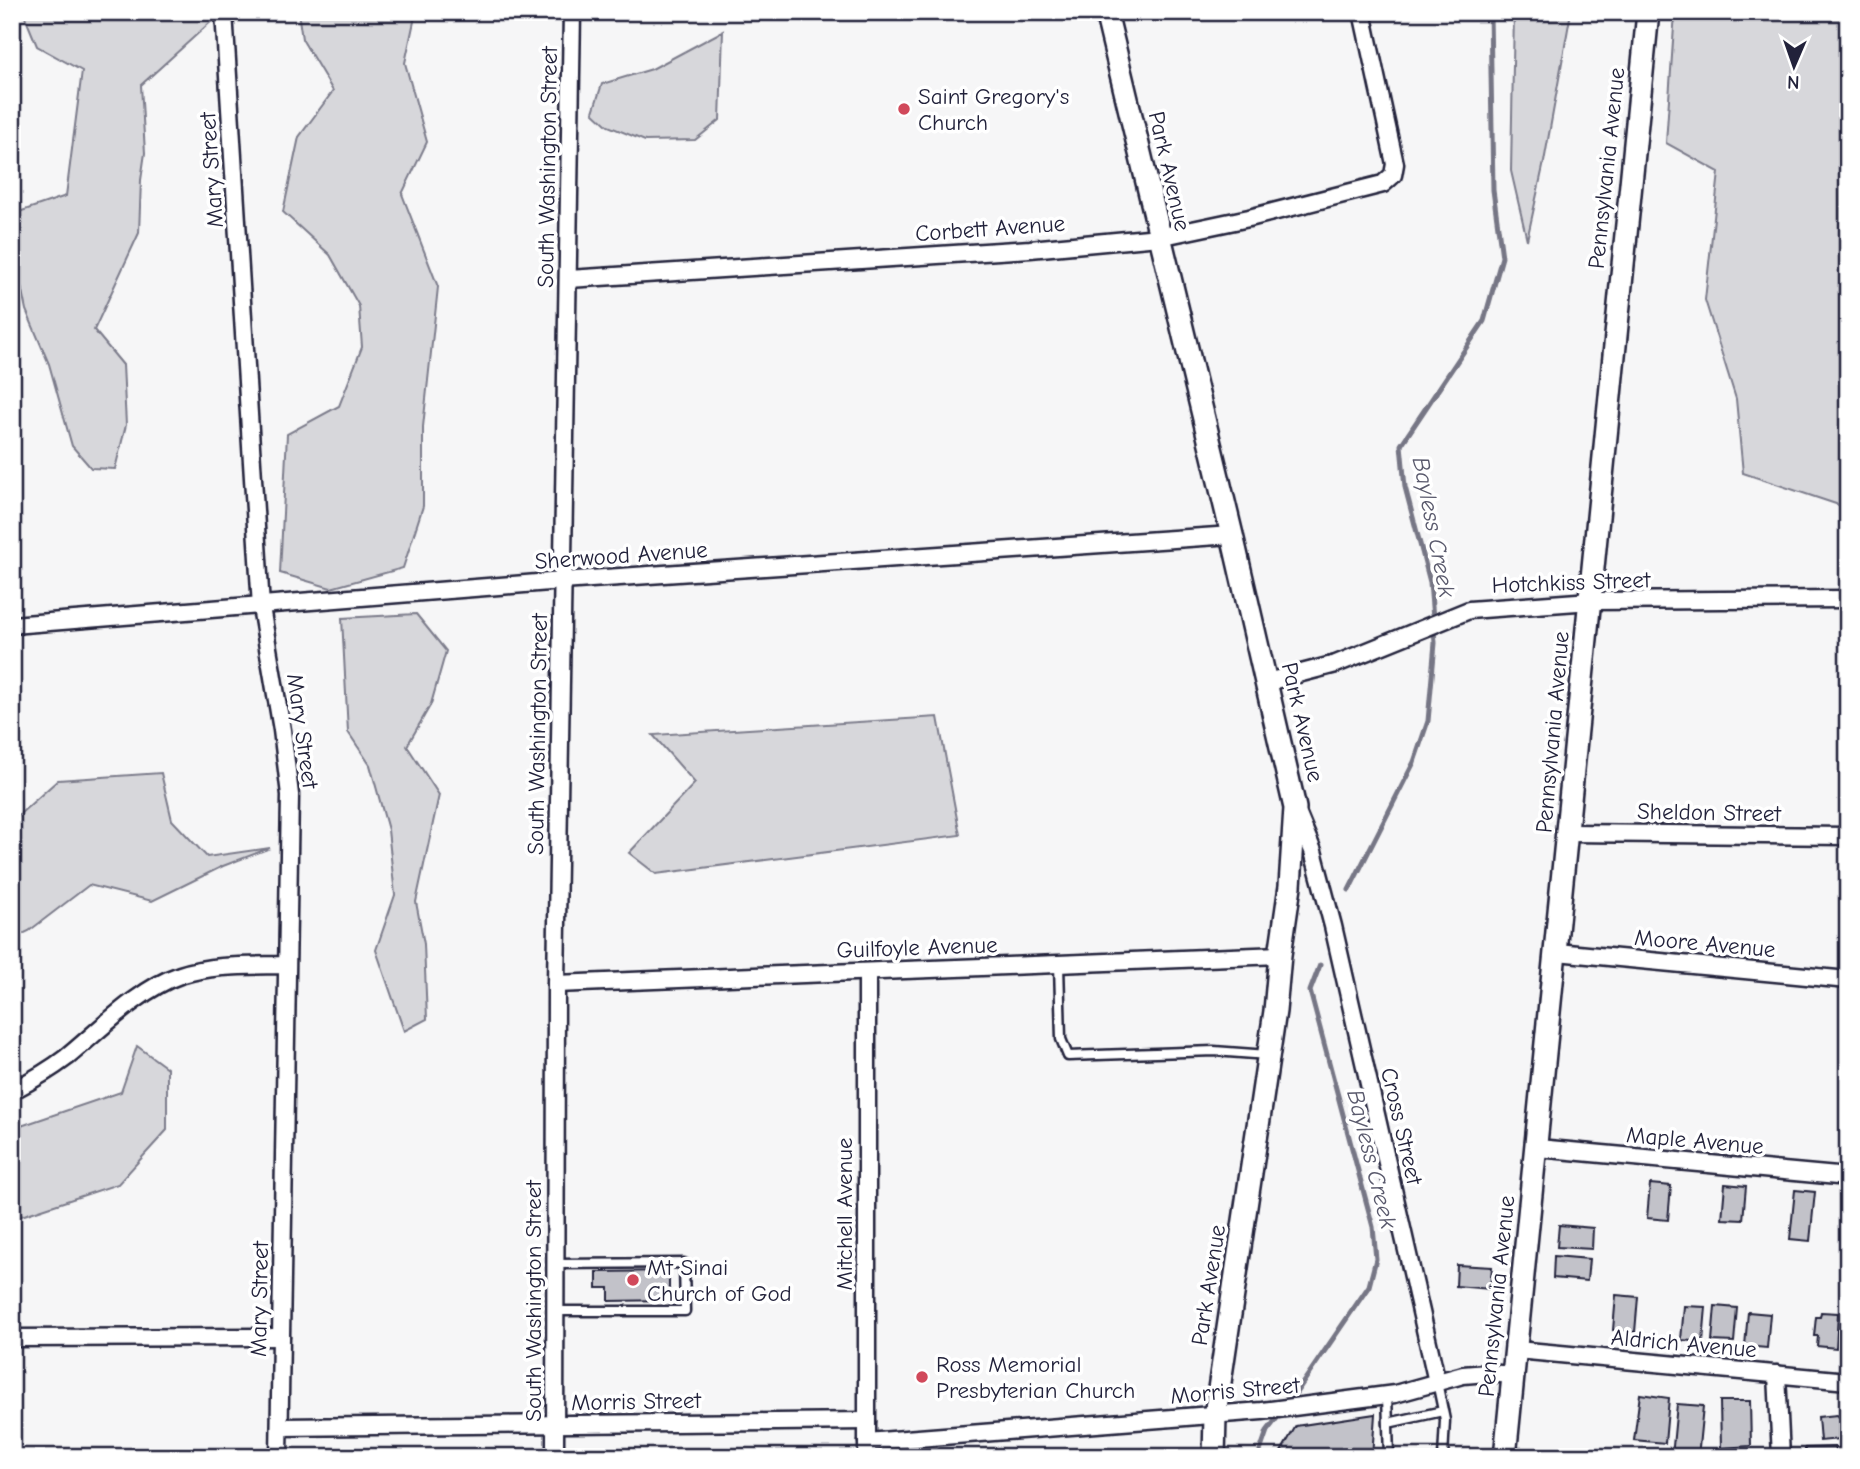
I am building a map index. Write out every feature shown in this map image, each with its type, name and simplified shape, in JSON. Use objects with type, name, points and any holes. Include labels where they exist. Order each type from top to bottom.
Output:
[{"type":"street","name":"Mary Street","points":[[224,12],[261,607],[290,795],[279,1457]]},
{"type":"street","name":"South Washington Street","points":[[555,1457],[556,984],[572,12]]},
{"type":"street","name":"Park Avenue","points":[[1106,12],[1233,535],[1295,808],[1290,886],[1269,1055],[1215,1416],[1214,1457]]},
{"type":"street","name":"Corbett Avenue","points":[[569,279],[1030,249],[1159,237],[1249,218],[1383,184],[1393,175],[1395,164],[1362,12]]},
{"type":"street","name":"Pennsylvania Avenue","points":[[1505,1457],[1538,1148],[1648,12]]},
{"type":"street","name":"Sherwood Avenue","points":[[12,625],[562,581],[1233,535]]},
{"type":"street","name":"Hotchkiss Street","points":[[1267,682],[1336,664],[1469,610],[1591,601],[1848,599]]},
{"type":"street","name":"Cross Street","points":[[1295,808],[1313,850],[1334,926],[1437,1381]]},
{"type":"street","name":"Sheldon Street","points":[[1569,833],[1848,836]]},
{"type":"street","name":"Moore Avenue","points":[[1557,952],[1848,980]]},
{"type":"street","name":"Guilfoyle Avenue","points":[[556,984],[1280,955]]},
{"type":"street","points":[[12,1091],[39,1077],[114,1016],[165,981],[182,974],[232,966],[286,965]]},
{"type":"street","name":"Mitchell Avenue","points":[[867,972],[867,1449]]},
{"type":"street","name":"Maple Avenue","points":[[1538,1148],[1848,1177]]},
{"type":"street","points":[[12,1338],[281,1338]]},
{"type":"street","name":"Aldrich Avenue","points":[[1517,1350],[1848,1381]]},
{"type":"street","points":[[1437,1381],[1487,1373],[1514,1375]]},
{"type":"street","points":[[1777,1374],[1781,1457]]},
{"type":"street","name":"Morris Street","points":[[867,1449],[1298,1407],[1387,1395],[1437,1381]]},
{"type":"street","name":"Morris Street","points":[[279,1427],[867,1421]]},
{"type":"lane","points":[[1059,964],[1061,1039],[1068,1056],[1202,1051],[1269,1055]]},
{"type":"lane","points":[[555,1311],[685,1311],[684,1263],[556,1264]]},
{"type":"lane","points":[[1437,1381],[1445,1420],[1443,1457]]},
{"type":"lane","points":[[1387,1395],[1389,1457]]},
{"type":"lane","points":[[1388,1423],[1443,1411]]},
{"type":"shaded area","points":[[23,12],[211,12],[213,20],[141,85],[145,153],[139,233],[94,330],[123,365],[126,425],[115,469],[91,468],[72,446],[49,364],[26,310],[16,262],[13,214],[66,196],[82,71],[37,46]]},
{"type":"shaded area","points":[[298,12],[416,12],[405,63],[427,142],[402,194],[438,287],[423,427],[423,506],[403,568],[331,588],[280,573],[287,434],[339,406],[362,347],[359,306],[330,255],[283,212],[299,137],[333,91],[302,39]]},
{"type":"shaded area","points":[[1514,12],[1571,12],[1527,240],[1511,171]]},
{"type":"shaded area","points":[[1675,12],[1848,12],[1848,508],[1743,473],[1736,399],[1705,300],[1719,172],[1666,143]]},
{"type":"shaded area","points":[[723,31],[720,120],[695,140],[645,141],[608,126],[593,112],[602,84],[652,69]]},
{"type":"shaded area","points":[[416,614],[446,651],[431,704],[407,746],[439,795],[416,902],[424,944],[427,1019],[404,1031],[376,950],[395,895],[388,830],[370,765],[348,732],[342,618]]},
{"type":"shaded area","points":[[938,717],[960,835],[656,874],[629,853],[695,783],[653,735]]},
{"type":"shaded area","points":[[161,773],[172,820],[207,857],[270,848],[223,866],[152,901],[89,885],[29,931],[12,939],[12,821],[58,780]]},
{"type":"shaded area","points":[[137,1046],[167,1068],[167,1130],[118,1184],[12,1219],[12,1129],[121,1092]]},
{"type":"building","points":[[1650,1184],[1671,1186],[1668,1220],[1647,1218]]},
{"type":"building","points":[[1725,1184],[1746,1186],[1743,1220],[1722,1219]]},
{"type":"building","points":[[1795,1190],[1815,1192],[1810,1241],[1790,1239]]},
{"type":"building","points":[[1559,1225],[1593,1228],[1592,1249],[1557,1247]]},
{"type":"building","points":[[1554,1256],[1589,1259],[1587,1281],[1553,1278]]},
{"type":"building","points":[[1457,1265],[1492,1267],[1490,1289],[1456,1286]]},
{"type":"building","name":"Mt Sinai Church of God","points":[[669,1271],[669,1300],[609,1301],[609,1288],[597,1288],[597,1272]]},
{"type":"building","points":[[1616,1295],[1638,1297],[1635,1332],[1613,1330]]},
{"type":"building","points":[[1684,1306],[1706,1307],[1703,1342],[1681,1340]]},
{"type":"building","points":[[1715,1306],[1737,1308],[1734,1342],[1712,1341]]},
{"type":"building","points":[[1748,1312],[1770,1314],[1767,1348],[1745,1346]]},
{"type":"building","points":[[1821,1312],[1838,1313],[1836,1348],[1817,1346],[1818,1336],[1814,1336],[1816,1317],[1820,1317]]},
{"type":"building","points":[[1640,1394],[1669,1398],[1665,1443],[1634,1440]]},
{"type":"building","points":[[1720,1401],[1750,1401],[1751,1446],[1721,1448]]},
{"type":"building","points":[[1677,1404],[1703,1406],[1698,1457],[1672,1457]]},
{"type":"building","points":[[1375,1414],[1372,1457],[1278,1457],[1296,1426]]},
{"type":"building","points":[[1818,1417],[1848,1417],[1848,1443],[1841,1444],[1840,1439],[1820,1441]]},
{"type":"building","points":[[1835,1447],[1835,1457],[1805,1457],[1805,1448]]},
{"type":"waterway","name":"Bayless Creek","points":[[1349,890],[1414,762],[1428,721],[1435,643],[1430,582],[1405,487],[1401,445],[1484,321],[1502,257],[1493,190],[1490,12]]},
{"type":"waterway","name":"Bayless Creek","points":[[1289,1403],[1369,1286],[1376,1259],[1373,1227],[1310,991],[1320,965]]},
{"type":"waterway","name":"Bayless Creek","points":[[1258,1457],[1267,1431],[1281,1413]]},
{"type":"place","name":"Saint Gregory's Church","points":[[904,109]]},
{"type":"place","name":"Mt Sinai Church of God","points":[[633,1280]]},
{"type":"place","name":"Ross Memorial Presbyterian Church","points":[[922,1377]]}]
